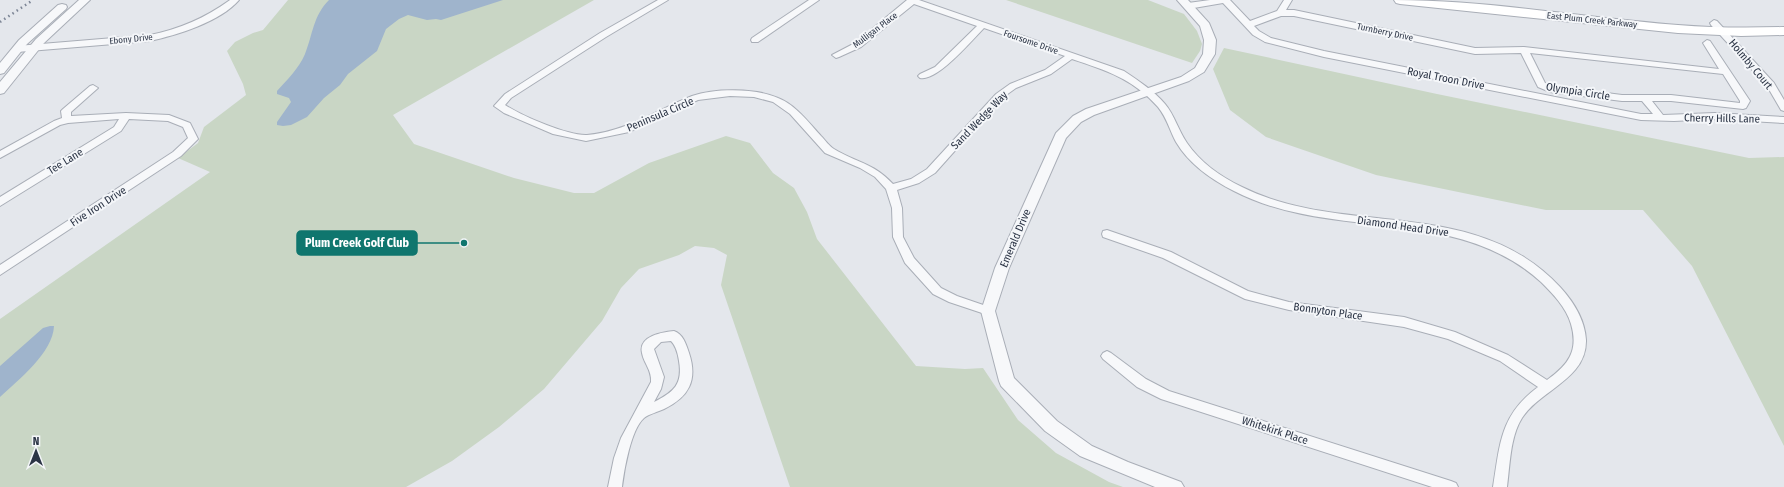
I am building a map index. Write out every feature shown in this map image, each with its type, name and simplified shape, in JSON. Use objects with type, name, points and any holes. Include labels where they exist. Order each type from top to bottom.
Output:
[{"type":"main road","name":"East Plum Creek Parkway","points":[[1400,0],[1656,27],[1723,32],[1784,31]]},
{"type":"main road","name":"East Plum Creek Parkway","points":[[1470,0],[1671,20],[1714,23],[1784,22]]},
{"type":"street","points":[[0,71],[17,49],[42,24],[70,0]]},
{"type":"street","points":[[0,90],[34,48],[52,29],[85,0]]},
{"type":"street","name":"Ebony Drive","points":[[17,49],[150,38],[169,34],[202,22],[235,0]]},
{"type":"street","name":"Peninsula Circle","points":[[664,0],[603,35],[508,96],[499,106],[507,111],[556,132],[586,138],[626,130],[696,98],[730,93],[755,94],[776,100],[793,112],[829,151],[864,166],[879,175],[891,188],[897,208],[898,238],[908,260],[938,291],[953,300],[988,311]]},
{"type":"street","points":[[756,40],[815,0]]},
{"type":"street","name":"Foursome Drive","points":[[912,0],[1121,73],[1146,92]]},
{"type":"street","name":"Mulligan Place","points":[[836,55],[858,45],[912,0]]},
{"type":"street","points":[[1185,3],[1225,0]]},
{"type":"street","name":"Royal Troon Drive","points":[[1225,0],[1256,33],[1268,40],[1324,54],[1641,117],[1660,117]]},
{"type":"street","points":[[1280,12],[1288,0]]},
{"type":"street","name":"Emerald Drive","points":[[988,311],[1002,268],[1060,136],[1077,119],[1090,112],[1185,79],[1200,70],[1209,54],[1210,40],[1205,25],[1185,3]]},
{"type":"street","name":"Turnberry Drive","points":[[1248,25],[1280,12],[1294,13],[1475,51],[1524,50]]},
{"type":"street","name":"Holmby Court","points":[[1714,23],[1771,85],[1784,108]]},
{"type":"street","points":[[923,76],[938,69],[984,25]]},
{"type":"street","name":"Olympia Circle","points":[[1524,50],[1541,85],[1557,90],[1622,98],[1671,98],[1743,106],[1745,101],[1707,42]]},
{"type":"street","points":[[1524,50],[1726,72]]},
{"type":"street","name":"Sand Wedge Way","points":[[891,188],[914,181],[931,171],[999,96],[1013,86],[1048,72],[1071,56]]},
{"type":"street","points":[[67,120],[66,111],[93,88]]},
{"type":"street","name":"Diamond Head Drive","points":[[1146,92],[1166,111],[1183,145],[1192,156],[1217,178],[1247,194],[1271,204],[1298,211],[1324,216],[1422,226],[1458,234],[1497,246],[1527,263],[1557,291],[1567,303],[1579,329],[1580,343],[1578,356],[1569,370],[1518,413],[1511,428],[1500,487]]},
{"type":"street","points":[[1645,99],[1660,117]]},
{"type":"street","points":[[0,155],[57,123],[67,120],[91,117],[126,116]]},
{"type":"street","name":"Five Iron Drive","points":[[0,271],[177,154],[193,138],[187,125],[169,118],[126,116]]},
{"type":"street","name":"Tee Lane","points":[[0,202],[118,129],[126,116]]},
{"type":"street","name":"Cherry Hills Lane","points":[[1660,117],[1715,116],[1784,120]]},
{"type":"street","name":"Bonnyton Place","points":[[1107,234],[1167,255],[1245,295],[1289,306],[1404,322],[1451,335],[1504,358],[1548,387]]},
{"type":"street","points":[[988,311],[1007,381],[1051,426],[1086,451],[1122,467],[1175,487]]},
{"type":"street","points":[[615,487],[622,454],[630,431],[640,414],[651,396],[657,380],[657,370],[648,355],[647,348],[649,344],[661,337],[674,336],[681,344],[687,365],[685,385],[672,399],[640,414]]},
{"type":"street","name":"Whitekirk Place","points":[[1107,356],[1135,380],[1149,389],[1165,396],[1451,487]]},
{"type":"green space","points":[[288,0],[594,0],[393,115],[414,144],[514,178],[574,193],[594,193],[649,163],[726,136],[750,143],[773,173],[794,188],[807,212],[817,239],[916,366],[965,369],[983,368],[1018,420],[1056,453],[1109,482],[1123,487],[790,487],[721,285],[727,255],[714,248],[695,246],[679,255],[639,269],[621,288],[602,321],[544,389],[499,427],[452,461],[406,487],[0,487],[0,319],[210,172],[178,158],[198,143],[204,127],[246,95],[243,84],[227,51],[235,42],[263,30]]},
{"type":"green space","points":[[1006,0],[1148,0],[1184,14],[1197,31],[1202,44],[1200,51],[1192,63]]},
{"type":"green space","points":[[1224,48],[1437,94],[1749,158],[1784,157],[1784,446],[1692,266],[1643,210],[1546,210],[1376,175],[1266,137],[1230,110],[1213,69]]},
{"type":"water","points":[[329,0],[503,0],[441,20],[427,20],[408,15],[399,19],[386,29],[377,51],[348,74],[340,85],[324,98],[307,117],[291,125],[277,125],[277,122],[291,102],[289,98],[277,94],[277,91],[300,64],[308,47],[316,19]]},
{"type":"water","points":[[54,326],[52,336],[48,346],[41,356],[25,374],[0,397],[0,366],[43,328]]},
{"type":"railway","points":[[0,22],[33,0]]},
{"type":"place","name":"Plum Creek Golf Club","points":[[464,243]]}]
